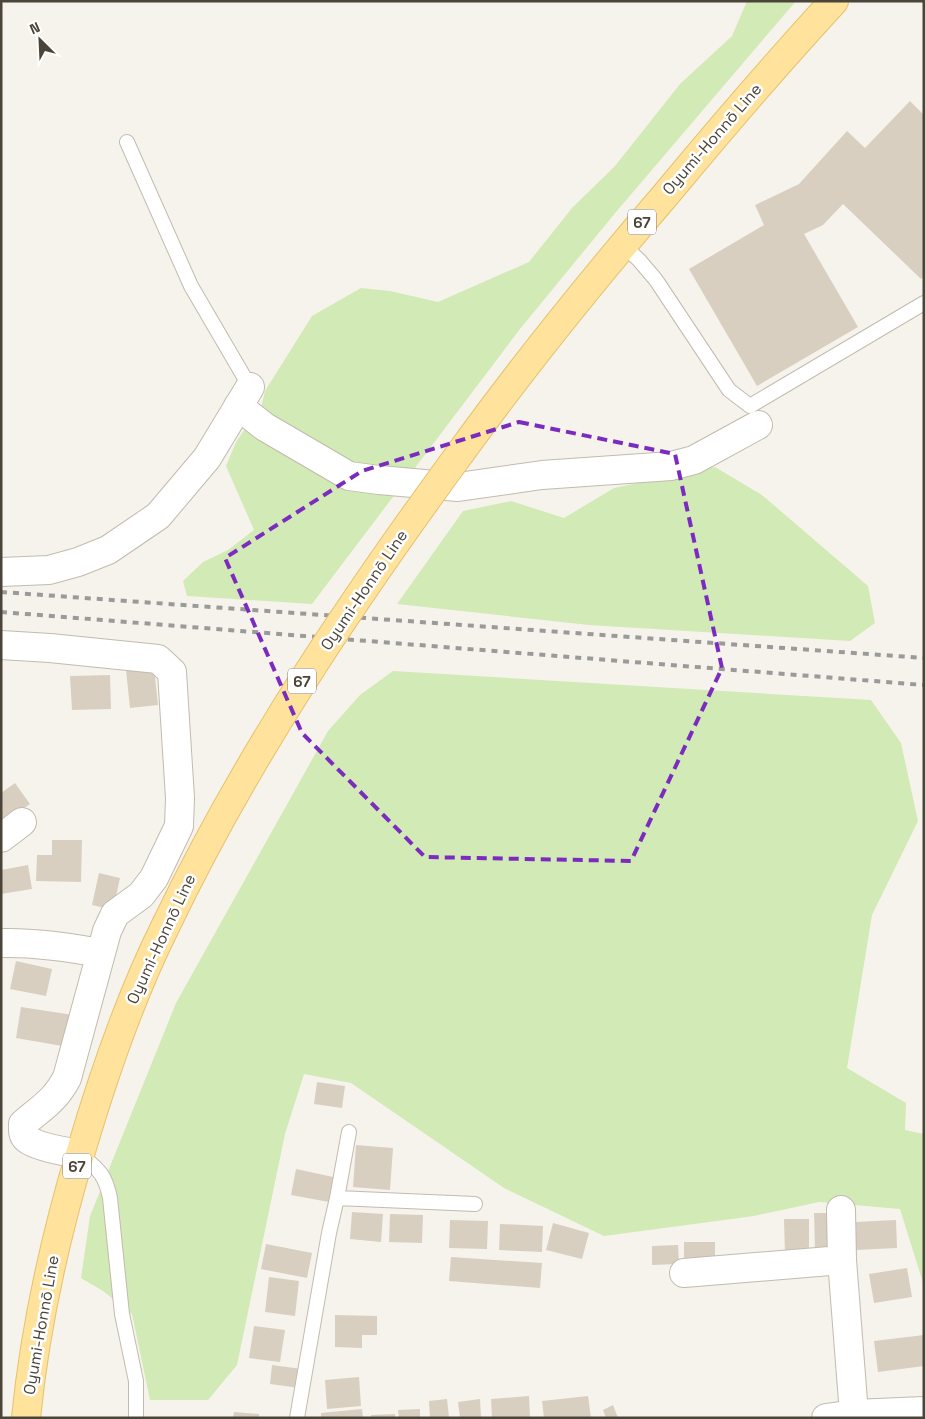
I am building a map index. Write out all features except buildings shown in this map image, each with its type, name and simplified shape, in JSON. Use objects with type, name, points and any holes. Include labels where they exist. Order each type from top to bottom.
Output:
[{"type":"main road","name":"Oyumi-Honnō Line","points":[[26,1418],[35,1350],[66,1199],[118,1034],[145,967],[212,834],[294,694],[387,553],[514,379],[623,245],[739,108],[834,1]]},
{"type":"street","points":[[1,572],[48,570],[78,562],[108,550],[158,516],[207,458],[244,397],[265,427],[349,476],[458,487],[542,475],[671,466],[694,460],[758,425]]},
{"type":"street","points":[[1,645],[158,659],[172,672],[180,798],[179,826],[154,878],[141,895],[115,914],[106,931],[67,1078],[59,1092],[47,1105],[23,1124],[23,1132],[27,1139],[57,1151],[80,1154]]},
{"type":"street","points":[[1,943],[20,942],[100,953]]},
{"type":"street","points":[[841,1210],[842,1260],[854,1414]]},
{"type":"street","points":[[684,1273],[842,1260]]},
{"type":"street","points":[[826,1418],[854,1414],[924,1412]]},
{"type":"lane","points":[[127,142],[191,286],[244,397]]},
{"type":"lane","points":[[623,245],[656,280],[729,390],[750,406],[924,303]]},
{"type":"lane","points":[[297,1418],[328,1233],[337,1198],[349,1132]]},
{"type":"lane","points":[[80,1154],[98,1169],[106,1181],[110,1198],[122,1314],[136,1381],[136,1418]]},
{"type":"lane","points":[[337,1198],[475,1204]]},
{"type":"highlighted area","points":[[519,422],[675,454],[722,668],[631,861],[425,857],[302,733],[225,558],[362,471]]},
{"type":"green space","points":[[747,1],[796,1],[616,212],[520,329],[312,604],[187,596],[183,581],[203,562],[228,550],[254,530],[226,466],[236,442],[262,404],[265,391],[312,316],[361,288],[390,291],[438,302],[529,262],[572,208],[615,166],[680,84],[732,36]]},
{"type":"green space","points":[[715,467],[762,495],[868,586],[875,623],[850,641],[589,625],[397,604],[463,511],[511,501],[564,518],[614,488]]},
{"type":"green space","points":[[393,671],[871,700],[901,743],[918,821],[872,915],[847,1068],[906,1103],[905,1130],[924,1134],[924,1286],[900,1209],[819,1202],[754,1216],[604,1236],[504,1188],[351,1083],[304,1074],[285,1134],[237,1365],[208,1400],[150,1400],[132,1314],[103,1291],[81,1278],[90,1216],[176,1003],[328,731],[360,695]]},
{"type":"railway","points":[[1,592],[924,658]]},
{"type":"railway","points":[[1,612],[924,685]]}]
